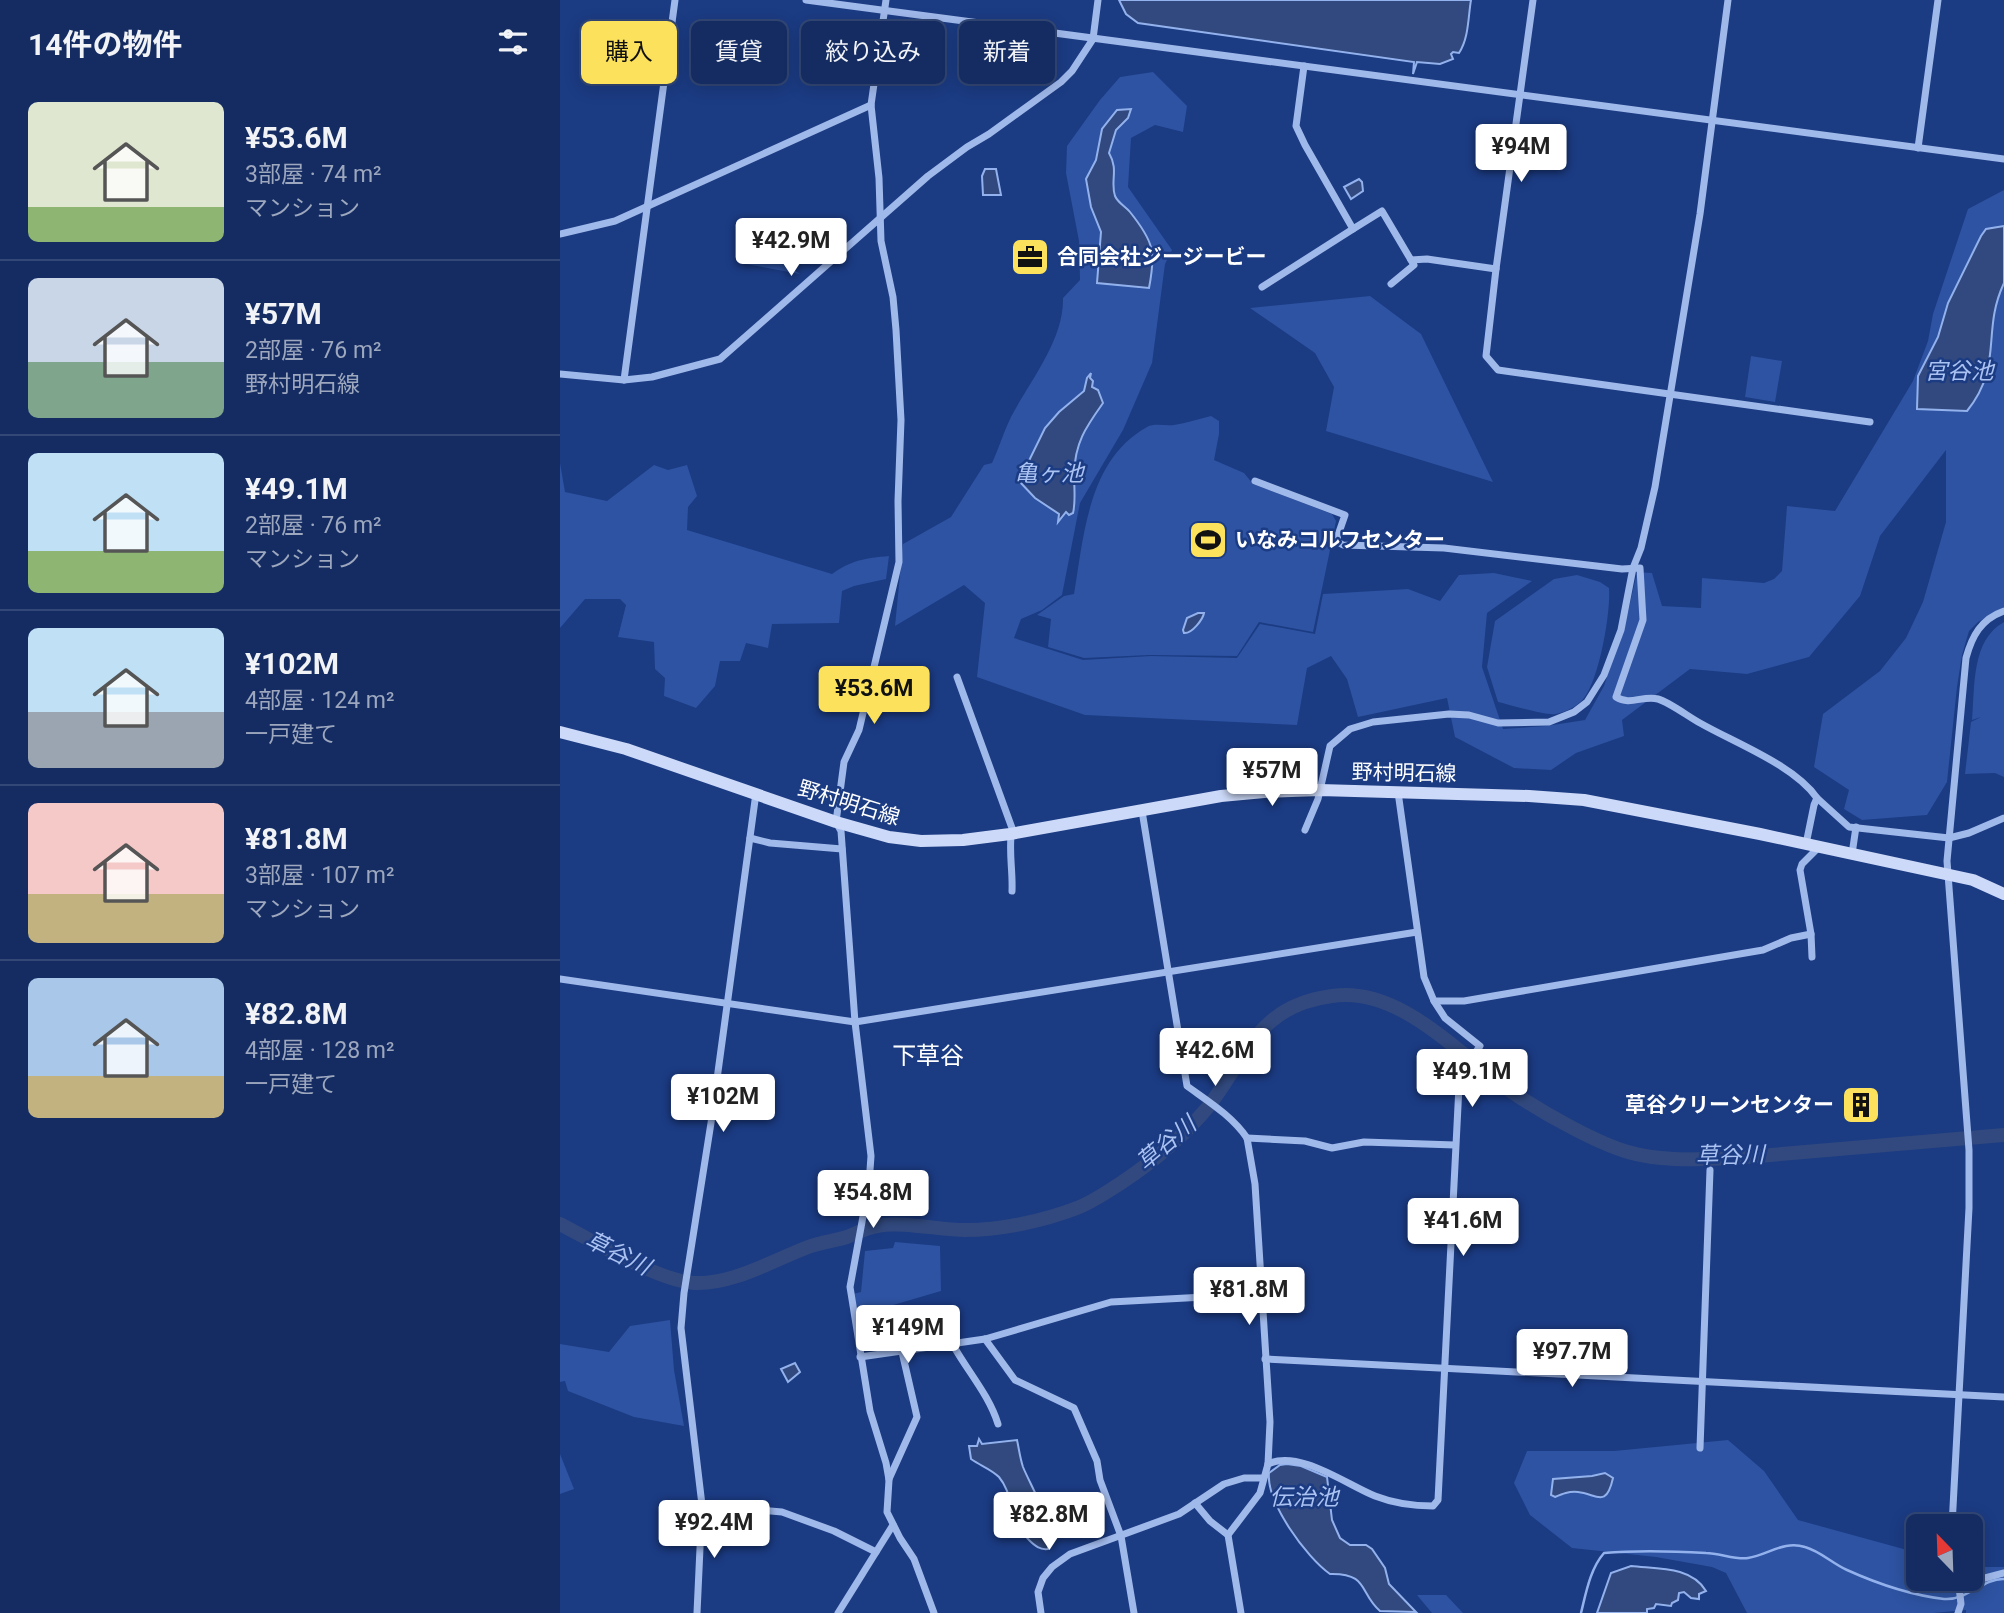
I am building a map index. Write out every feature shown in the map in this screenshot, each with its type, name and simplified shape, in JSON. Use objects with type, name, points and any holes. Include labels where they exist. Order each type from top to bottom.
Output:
[{"type":"main road","name":"野村明石線","points":[[560,732],[626,749],[836,822],[889,837],[921,841],[963,840],[1010,834],[1221,796],[1264,792],[1320,790],[1529,796],[1584,800],[1852,854],[1973,880],[2004,894]]},
{"type":"street","points":[[624,380],[675,0]]},
{"type":"street","points":[[806,0],[2004,159]]},
{"type":"street","points":[[886,0],[871,105],[879,178],[881,242],[893,297],[896,330],[901,420],[899,562],[859,730],[844,762],[836,822],[841,831],[855,1022],[871,1156],[869,1184],[850,1287],[870,1411],[889,1480],[887,1512],[914,1559],[933,1613]]},
{"type":"street","points":[[560,374],[624,380],[652,377],[720,359],[928,176],[967,146],[1008,121],[1062,82],[1093,39],[1098,0]]},
{"type":"street","points":[[1533,0],[1486,356],[1499,370],[1870,422]]},
{"type":"street","points":[[1305,830],[1320,790],[1330,746],[1350,729],[1373,722],[1449,714],[1469,715],[1498,723],[1549,722],[1574,712],[1587,702],[1604,675],[1620,630],[1633,568],[1641,548],[1655,487],[1698,227],[1728,0]]},
{"type":"street","points":[[1918,148],[1938,0]]},
{"type":"street","points":[[1304,66],[1296,126],[1353,229]]},
{"type":"street","points":[[560,234],[615,220],[871,105]]},
{"type":"street","points":[[1262,287],[1382,211],[1414,265],[1391,284]]},
{"type":"street","points":[[1411,260],[1427,259],[1496,269]]},
{"type":"street","points":[[1255,481],[1345,515],[1336,541],[1343,545],[1444,548],[1640,568],[1643,620],[1616,697],[1623,702],[1657,699],[1758,753],[1801,780],[1849,827],[1949,838],[1969,833],[2004,818]]},
{"type":"street","points":[[1953,1514],[1969,1208],[1969,1150],[1948,874],[1949,838],[1966,658],[1970,642],[1978,628],[1993,615],[2004,611]]},
{"type":"street","points":[[957,677],[1012,828],[1012,891]]},
{"type":"street","points":[[1268,1464],[1278,1461],[1298,1462],[1342,1479],[1377,1497],[1413,1506],[1433,1506],[1438,1500],[1459,1086],[1464,1069],[1480,1046],[1445,1018],[1424,977],[1398,792]]},
{"type":"street","points":[[697,1613],[702,1505],[681,1328],[756,793]]},
{"type":"street","points":[[1812,957],[1811,934],[1800,870],[1812,846],[1814,805],[1818,798]]},
{"type":"street","points":[[1142,811],[1188,1086],[1225,1113],[1247,1138],[1255,1184],[1270,1422],[1268,1464],[1260,1493],[1228,1535]]},
{"type":"street","points":[[1852,854],[1856,827]]},
{"type":"street","points":[[750,838],[770,843],[842,849]]},
{"type":"street","points":[[560,979],[855,1022],[1417,932]]},
{"type":"street","points":[[1434,1001],[1464,1001],[1763,950],[1791,938],[1811,934]]},
{"type":"street","points":[[1247,1138],[1305,1141],[1332,1148],[1364,1142],[1455,1145]]},
{"type":"street","points":[[1700,1448],[1710,1170]]},
{"type":"street","points":[[860,1357],[985,1339],[1111,1302],[1261,1294]]},
{"type":"street","points":[[985,1339],[1015,1380],[1073,1409],[1097,1461],[1100,1480],[1121,1536],[1134,1613]]},
{"type":"street","points":[[953,1345],[992,1404],[998,1424]]},
{"type":"street","points":[[889,1480],[917,1417],[902,1352]]},
{"type":"street","points":[[1265,1359],[2004,1398]]},
{"type":"street","points":[[1041,1613],[1038,1592],[1043,1578],[1052,1566],[1070,1554],[1179,1514],[1224,1484],[1244,1478],[1262,1478]]},
{"type":"street","points":[[1195,1503],[1210,1521],[1228,1535],[1241,1613]]},
{"type":"street","points":[[702,1505],[782,1512],[834,1531],[876,1552]]},
{"type":"street","points":[[838,1613],[893,1525]]},
{"type":"street","points":[[1983,1578],[2004,1573]]},
{"type":"street","points":[[1958,1613],[1961,1604],[1960,1591]]},
{"type":"shaded area","points":[[1153,72],[1187,106],[1183,132],[1155,125],[1131,138],[1128,187],[1172,250],[1165,264],[1152,363],[1123,430],[1080,503],[1062,595],[1042,610],[1021,619],[1014,638],[1083,660],[1151,656],[1237,658],[1260,624],[1315,634],[1323,594],[1408,589],[1440,601],[1459,575],[1494,573],[1532,581],[1487,613],[1482,667],[1503,729],[1585,720],[1604,686],[1628,612],[1637,572],[1652,573],[1662,606],[1701,608],[1702,578],[1764,583],[1774,579],[1782,571],[1787,506],[1835,511],[1913,381],[1928,341],[1933,314],[1968,209],[2004,190],[2004,607],[1978,622],[1969,631],[1957,687],[1947,782],[1927,815],[1862,820],[1844,809],[1849,790],[1814,767],[1823,714],[1880,671],[1906,638],[1923,602],[1946,522],[1946,450],[1880,536],[1860,596],[1809,657],[1747,674],[1690,669],[1622,720],[1624,736],[1576,753],[1551,770],[1514,768],[1455,737],[1447,698],[1358,717],[1347,679],[1331,656],[1307,668],[1297,725],[1085,715],[977,677],[985,603],[964,585],[895,626],[903,544],[951,517],[984,465],[992,463],[1011,417],[1052,345],[1062,314],[1063,298],[1080,280],[1079,241],[1066,173],[1067,146],[1120,77]]},
{"type":"shaded area","points":[[746,239],[800,274],[741,263]]},
{"type":"shaded area","points":[[1370,296],[1421,334],[1493,482],[1326,431],[1334,387],[1315,353],[1250,308]]},
{"type":"shaded area","points":[[1751,356],[1782,361],[1775,402],[1745,397]]},
{"type":"shaded area","name":"いなみコルフセンター","points":[[1211,416],[1219,421],[1214,460],[1244,473],[1253,484],[1332,514],[1336,521],[1313,632],[1259,622],[1237,656],[1150,655],[1084,658],[1048,647],[1051,619],[1037,615],[1064,596],[1074,594],[1092,501],[1112,459],[1127,441],[1147,427],[1174,425]]},
{"type":"shaded area","points":[[560,463],[565,492],[607,501],[654,465],[668,470],[687,465],[697,496],[688,507],[687,530],[832,574],[859,560],[889,556],[886,579],[842,591],[839,623],[772,624],[768,648],[746,643],[740,661],[720,661],[715,686],[696,708],[664,696],[665,678],[655,669],[654,642],[618,637],[626,605],[620,599],[585,599],[560,628]]},
{"type":"shaded area","points":[[1577,575],[1600,582],[1609,588],[1603,645],[1595,676],[1584,698],[1564,712],[1556,714],[1498,702],[1487,667],[1495,621],[1554,579]]},
{"type":"shaded area","points":[[2004,622],[2004,777],[1995,773],[1965,774],[1971,722],[1981,717],[1972,720],[1980,652],[1993,630]]},
{"type":"shaded area","points":[[895,1242],[940,1246],[941,1291],[859,1315],[853,1294],[861,1292],[865,1251],[893,1248]]},
{"type":"shaded area","points":[[670,1320],[674,1370],[684,1426],[634,1417],[568,1391],[565,1381],[560,1382],[560,1344],[609,1352],[630,1326]]},
{"type":"shaded area","points":[[1728,1440],[1764,1471],[1798,1520],[1906,1550],[1906,1591],[1983,1591],[1983,1567],[2004,1567],[2004,1613],[1966,1613],[1966,1610],[1933,1613],[1747,1613],[1726,1573],[1712,1567],[1656,1557],[1572,1548],[1530,1515],[1514,1483],[1527,1451],[1614,1451]]},
{"type":"shaded area","points":[[560,1454],[574,1489],[560,1494]]},
{"type":"shaded area","points":[[1417,1595],[1446,1595],[1463,1613],[1432,1613]]},
{"type":"water","points":[[1119,0],[1471,0],[1466,34],[1459,53],[1453,52],[1453,59],[1440,64],[1417,62],[1413,74],[1414,62],[1138,23],[1126,14]]},
{"type":"water","points":[[1131,109],[1128,118],[1116,130],[1109,153],[1114,170],[1115,196],[1138,222],[1151,248],[1149,288],[1097,283],[1101,232],[1091,207],[1086,179],[1096,160],[1102,129],[1117,110]]},
{"type":"water","points":[[985,169],[996,169],[1001,195],[983,195],[982,176]]},
{"type":"water","points":[[1359,179],[1363,191],[1351,199],[1344,187]]},
{"type":"water","name":"宮谷池","points":[[2004,226],[2004,283],[1994,317],[1989,363],[1978,394],[1967,411],[1917,409],[1918,376],[1938,337],[1948,303],[1986,229]]},
{"type":"water","name":"亀ヶ池","points":[[1091,373],[1092,387],[1098,390],[1103,403],[1079,444],[1074,474],[1073,513],[1069,515],[1066,512],[1058,522],[1059,514],[1035,498],[1019,481],[1045,428],[1084,391]]},
{"type":"water","points":[[1204,613],[1194,629],[1184,633],[1187,618]]},
{"type":"water","points":[[795,1363],[800,1372],[788,1382],[781,1369]]},
{"type":"water","points":[[979,1439],[982,1444],[1017,1440],[1023,1467],[1046,1519],[1050,1540],[1048,1549],[1036,1546],[1023,1532],[999,1477],[971,1459],[969,1446],[977,1446]]},
{"type":"water","name":"伝治池","points":[[1280,1465],[1301,1466],[1327,1477],[1332,1520],[1340,1538],[1350,1545],[1366,1545],[1372,1549],[1385,1568],[1389,1584],[1416,1612],[1380,1611],[1357,1581],[1351,1577],[1330,1574],[1310,1555],[1289,1528],[1270,1485],[1269,1473]]},
{"type":"water","points":[[1605,1473],[1613,1478],[1604,1497],[1575,1492],[1555,1497],[1551,1495],[1553,1479]]},
{"type":"water","points":[[1631,1566],[1683,1573],[1700,1583],[1706,1591],[1699,1594],[1699,1599],[1691,1598],[1684,1592],[1679,1593],[1678,1600],[1671,1606],[1656,1604],[1654,1608],[1647,1609],[1647,1613],[1597,1613],[1611,1573]]},
{"type":"waterway","name":"草谷川","points":[[560,1224],[645,1268],[680,1281],[708,1283],[738,1276],[808,1247],[874,1227],[898,1225],[979,1230],[1050,1217],[1090,1202],[1154,1159],[1183,1134],[1208,1107],[1245,1052],[1270,1022],[1287,1010],[1332,996],[1358,996],[1384,1002],[1409,1014],[1532,1105],[1602,1142],[1641,1155],[1681,1159],[1735,1158],[2004,1135]]},
{"type":"waterway","points":[[1581,1613],[1592,1574],[1604,1553],[1711,1553],[1743,1558],[1797,1545],[1811,1549],[1842,1567],[1882,1584],[1944,1599],[1960,1597],[1989,1582],[2004,1579]]},
{"type":"place","name":"合同会社ジージービー","points":[[1030,257]]},
{"type":"place","name":"いなみコルフセンター","points":[[1208,540]]},
{"type":"place","name":"草谷クリーンセンター","points":[[1861,1105]]},
{"type":"district","name":"下草谷","points":[[928,1056]]}]
